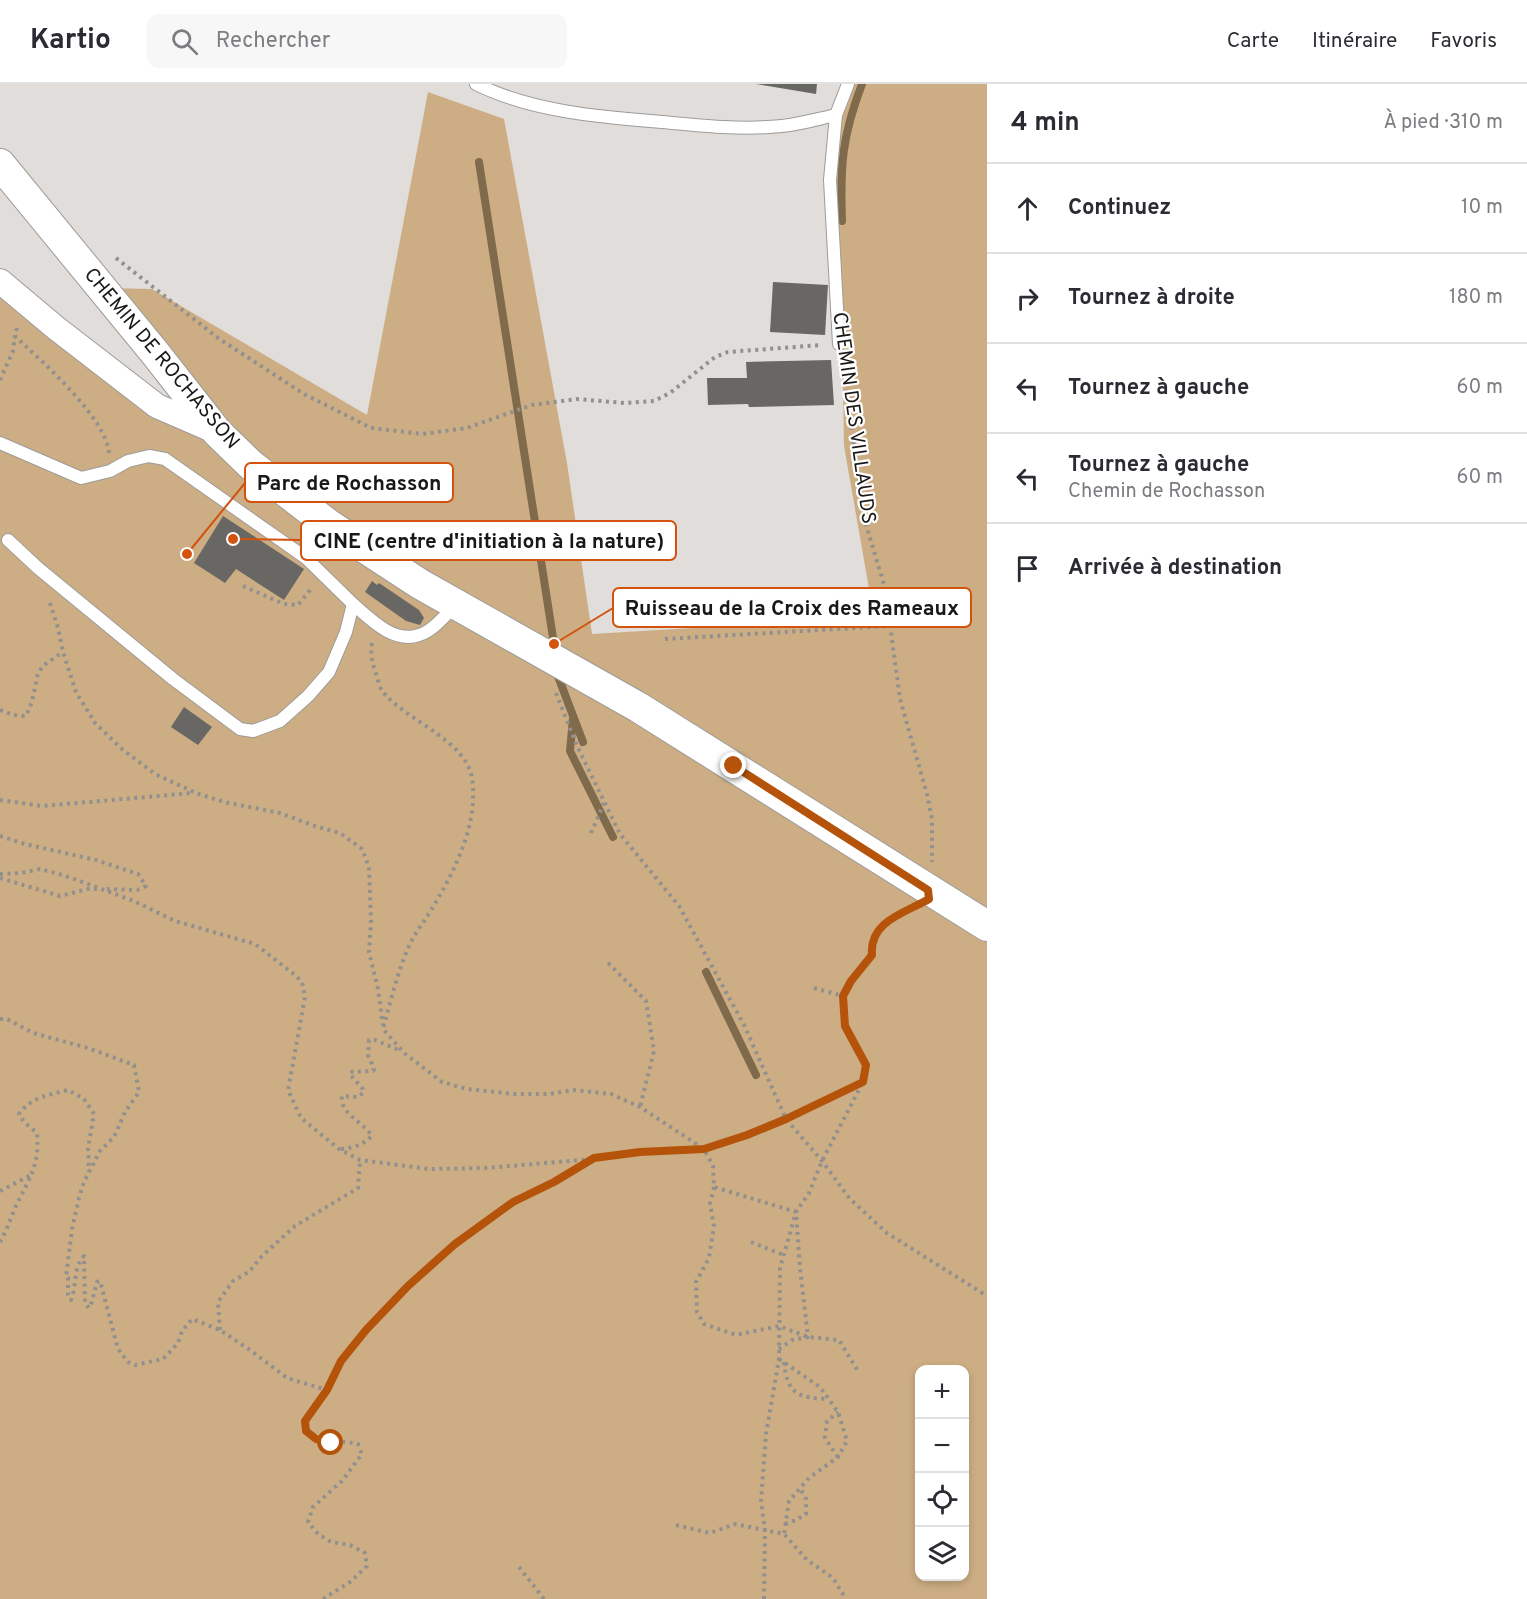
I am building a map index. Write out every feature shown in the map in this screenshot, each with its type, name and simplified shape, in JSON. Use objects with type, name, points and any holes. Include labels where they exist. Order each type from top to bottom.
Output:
[{"type":"street","name":"CHEMIN DE ROCHASSON","points":[[0,164],[217,432],[252,465],[328,524],[420,584],[648,713],[987,926]]},
{"type":"street","points":[[0,282],[157,406],[217,432]]},
{"type":"lane","points":[[476,84],[492,92],[542,106],[594,116],[712,127],[781,126],[836,115]]},
{"type":"lane","name":"CHEMIN DES VILLAUDS","points":[[839,344],[830,180],[836,115],[848,84]]},
{"type":"lane","points":[[0,443],[81,478],[110,471],[128,461],[149,456],[165,459],[306,558],[375,623],[397,636],[418,636],[431,628],[457,605]]},
{"type":"lane","points":[[8,540],[38,568],[213,710],[240,729],[253,731],[280,722],[308,696],[329,672],[346,632],[353,604]]},
{"type":"path","points":[[111,253],[119,262],[218,338],[304,394],[371,428],[423,434],[467,428],[532,405],[577,399],[625,403],[654,401],[689,380],[715,357],[728,352],[839,344]]},
{"type":"path","points":[[0,380],[13,351],[22,300]]},
{"type":"path","points":[[15,336],[59,378],[98,423],[108,444],[110,471]]},
{"type":"path","name":"CHEMIN DES VILLAUDS","points":[[839,344],[865,521],[883,577],[900,699],[932,819],[932,871],[928,890]]},
{"type":"path","points":[[38,568],[76,692],[95,723],[122,749],[155,774],[196,793],[280,813],[315,826],[340,832],[362,849],[369,867],[371,921],[369,952],[378,989],[383,1029],[404,1053],[442,1082],[467,1089],[514,1094],[549,1094],[573,1089],[611,1094],[640,1107],[704,1149],[713,1166],[714,1187],[710,1204],[714,1226],[709,1258],[696,1282],[697,1312],[705,1324],[736,1335],[779,1326],[808,1337],[839,1340],[858,1371]]},
{"type":"path","points":[[243,585],[284,604],[298,605]]},
{"type":"path","points":[[375,623],[370,656],[381,689],[400,709],[461,755],[472,776],[474,805],[466,838],[453,870],[411,942],[383,1029]]},
{"type":"path","points":[[665,639],[889,626]]},
{"type":"path","points":[[0,710],[26,716],[32,702],[38,674],[44,666],[63,652]]},
{"type":"path","points":[[541,652],[577,746],[620,834],[679,906],[744,1025],[786,1119],[822,1161],[850,1199],[887,1233],[987,1296]]},
{"type":"path","points":[[0,800],[42,806],[196,793]]},
{"type":"path","points":[[591,833],[604,803]]},
{"type":"path","points":[[0,836],[96,860],[138,874],[146,886],[137,890],[88,889],[60,896],[0,876]]},
{"type":"path","points":[[0,876],[40,869],[102,889],[134,901],[175,921],[255,944],[295,975],[302,982],[305,997],[288,1090],[301,1118],[339,1149],[360,1160],[429,1170],[488,1168],[640,1152],[704,1149],[786,1119],[863,1082]]},
{"type":"path","points":[[764,1599],[765,1530],[761,1501],[766,1434],[779,1359],[780,1268],[796,1212],[809,1193],[822,1161],[863,1082],[866,1065],[845,1026],[843,996],[851,981],[872,955],[871,943],[882,926],[897,914],[929,899],[928,890]]},
{"type":"path","points":[[608,963],[646,1001],[654,1051],[640,1107]]},
{"type":"path","points":[[814,988],[843,996]]},
{"type":"path","points":[[0,1019],[7,1019],[33,1034],[88,1048],[134,1065],[138,1092],[125,1112],[114,1137],[100,1151],[79,1198],[72,1229],[66,1277],[71,1300],[78,1263],[84,1256],[85,1303],[89,1308],[97,1282],[100,1281],[118,1349],[128,1362],[135,1365],[163,1359],[178,1343],[182,1331],[192,1319],[220,1330],[287,1377],[327,1390]]},
{"type":"path","points":[[339,1149],[351,1148],[364,1143],[372,1136],[367,1128],[344,1108],[341,1101],[342,1096],[358,1097],[364,1092],[363,1088],[351,1077],[350,1072],[373,1071],[368,1055],[369,1040],[375,1040],[404,1053]]},
{"type":"path","points":[[0,1242],[24,1188],[33,1175],[38,1147],[37,1133],[24,1122],[19,1114],[26,1103],[38,1097],[68,1090],[84,1099],[94,1114],[88,1149],[89,1172]]},
{"type":"path","points":[[323,1599],[350,1582],[367,1566],[365,1553],[350,1545],[331,1542],[318,1534],[308,1522],[313,1507],[342,1481],[362,1454],[358,1444],[323,1442],[306,1431],[305,1421],[327,1390],[341,1361],[366,1330],[408,1286],[455,1244],[513,1202],[554,1182],[594,1158]]},
{"type":"path","points":[[220,1330],[219,1302],[233,1281],[249,1272],[262,1256],[295,1226],[358,1188],[360,1160]]},
{"type":"path","points":[[0,1191],[33,1175]]},
{"type":"path","points":[[714,1187],[796,1212]]},
{"type":"path","points":[[796,1212],[808,1337]]},
{"type":"path","points":[[751,1242],[784,1255]]},
{"type":"path","points":[[779,1349],[792,1340],[808,1337]]},
{"type":"path","points":[[779,1359],[820,1388],[838,1412],[847,1441],[838,1457],[809,1478],[789,1501],[784,1534]]},
{"type":"path","points":[[784,1362],[786,1380],[795,1392],[809,1398],[829,1399]]},
{"type":"path","points":[[838,1412],[827,1421],[825,1438],[838,1457]]},
{"type":"path","points":[[785,1524],[806,1514],[806,1499],[800,1488]]},
{"type":"path","points":[[676,1525],[710,1533],[735,1524],[784,1534],[807,1560],[832,1578],[846,1599]]},
{"type":"path","points":[[519,1567],[544,1599]]},
{"type":"shaded area","points":[[851,84],[987,84],[987,1599],[0,1599],[0,282],[56,328],[216,432],[102,288],[152,289],[367,415],[428,92],[504,119],[567,463],[592,634],[874,617],[844,446],[842,337],[832,176],[841,109]]},
{"type":"building","points":[[756,84],[817,84],[816,94]]},
{"type":"building","points":[[773,282],[828,285],[825,335],[770,332]]},
{"type":"building","points":[[831,360],[834,405],[749,407],[748,404],[708,405],[707,378],[747,378],[746,362]]},
{"type":"building","points":[[223,516],[304,569],[284,600],[236,569],[225,583],[194,563]]},
{"type":"building","points":[[372,581],[377,585],[379,583],[419,610],[424,618],[420,625],[406,621],[365,592]]},
{"type":"building","points":[[184,707],[212,727],[198,745],[171,727]]},
{"type":"waterway","points":[[842,221],[841,184],[846,136],[862,84]]},
{"type":"waterway","points":[[479,162],[554,644]]},
{"type":"waterway","points":[[556,671],[583,742]]},
{"type":"waterway","points":[[573,718],[570,751],[613,837]]},
{"type":"waterway","points":[[706,972],[756,1075]]},
{"type":"place","name":"CINE (centre d'initiation à la nature)","points":[[233,539]]},
{"type":"place","name":"Parc de Rochasson","points":[[187,554]]},
{"type":"place","name":"Ruisseau de la Croix des Rameaux","points":[[554,644]]},
{"type":"route","points":[[331,1443],[316,1439],[306,1431],[305,1421],[327,1390],[341,1361],[366,1330],[408,1286],[455,1244],[513,1202],[554,1182],[594,1158],[640,1152],[704,1149],[786,1119],[863,1082],[866,1065],[845,1026],[843,996],[851,981],[872,955],[871,943],[882,926],[897,914],[929,899],[928,890],[734,766]]}]
